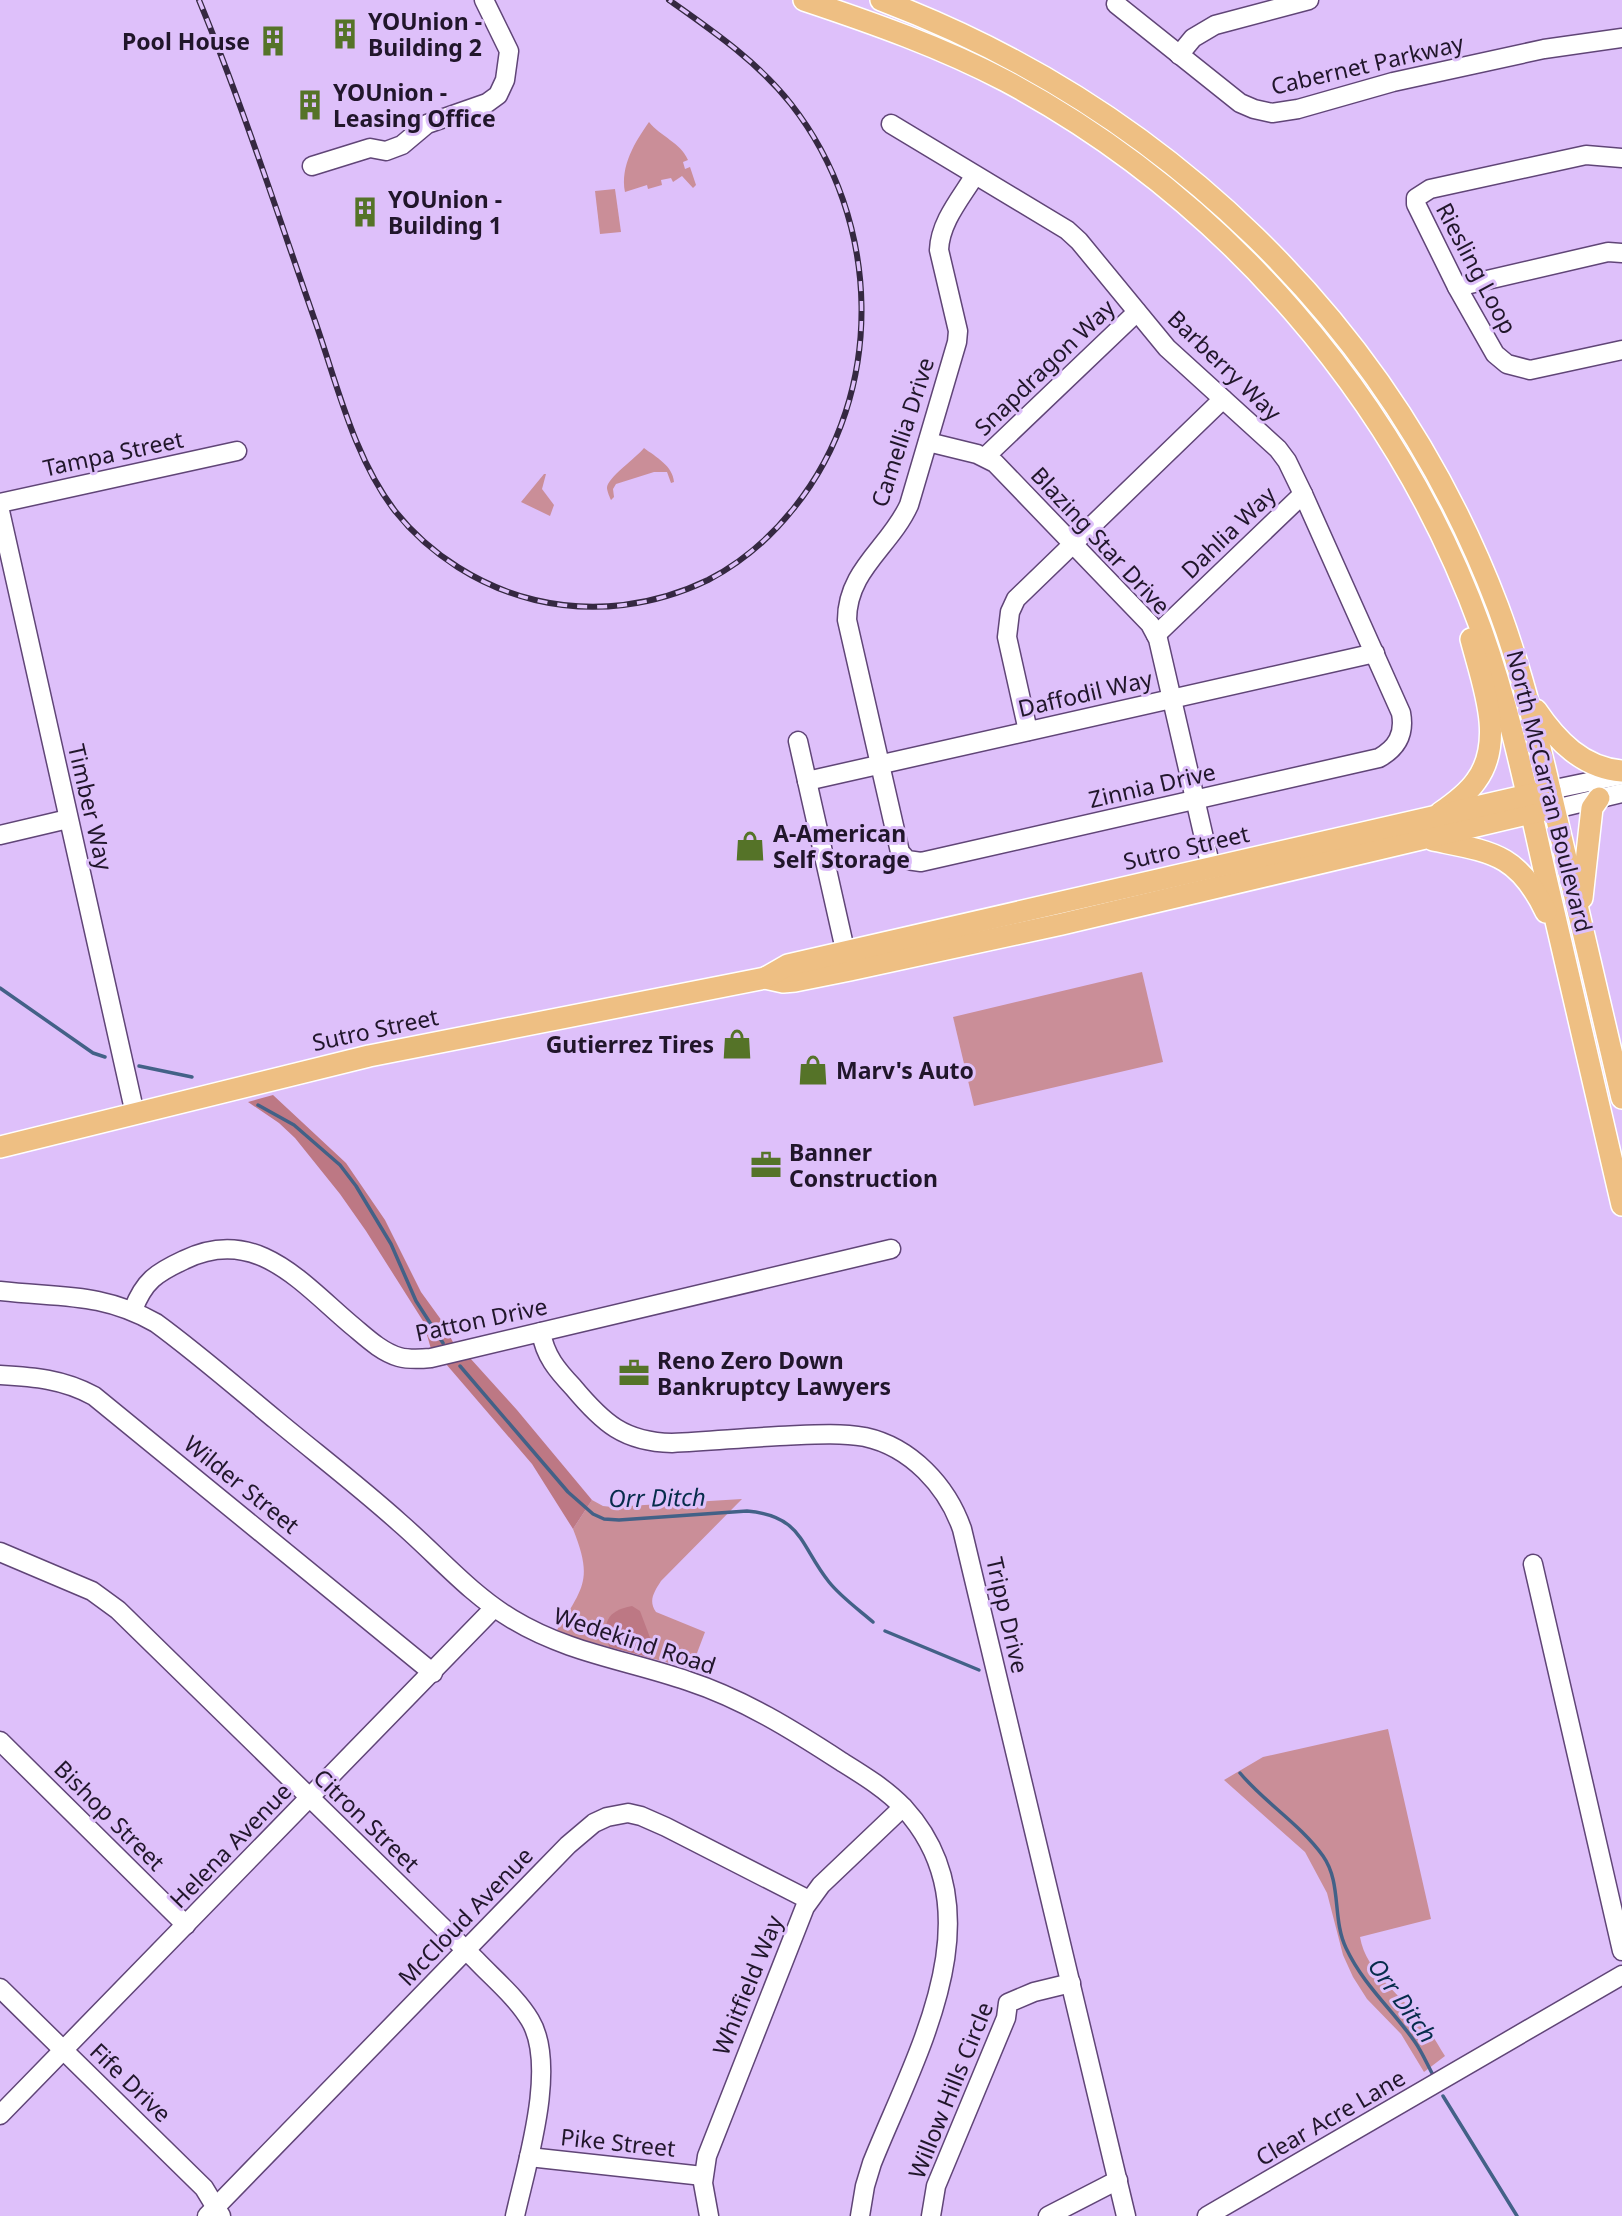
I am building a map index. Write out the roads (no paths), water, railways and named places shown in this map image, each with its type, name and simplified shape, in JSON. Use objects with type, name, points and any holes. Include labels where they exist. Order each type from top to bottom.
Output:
[{"type":"main road","name":"North McCarran Boulevard","points":[[804,0],[900,33],[1006,81],[1100,139],[1199,216],[1267,282],[1348,379],[1399,456],[1452,559],[1494,669],[1529,804],[1622,1205]]},
{"type":"main road","name":"North McCarran Boulevard","points":[[881,0],[1011,57],[1123,126],[1204,189],[1290,271],[1349,341],[1380,384],[1441,482],[1489,584],[1526,690],[1622,1098]]},
{"type":"main road","points":[[1433,817],[1456,802],[1477,780],[1484,768],[1490,745],[1488,709],[1452,559]]},
{"type":"main road","points":[[1526,690],[1536,710],[1563,745],[1580,757],[1622,773]]},
{"type":"main road","points":[[1581,924],[1589,825],[1592,808],[1599,798]]},
{"type":"main road","name":"Sutro Street","points":[[0,1147],[369,1056],[765,978],[783,982],[794,981],[848,961],[1062,924],[1213,878],[1374,840],[1433,817],[1552,799]]},
{"type":"main road","name":"Sutro Street","points":[[1374,840],[1428,838],[1529,804]]},
{"type":"main road","points":[[1428,838],[1485,850],[1514,866],[1538,894],[1563,952]]},
{"type":"street","points":[[312,166],[370,148],[386,152],[402,145],[427,124],[487,103],[498,95],[505,80],[509,51],[484,0]]},
{"type":"street","points":[[1179,55],[1193,38],[1215,25],[1310,0]]},
{"type":"street","name":"Cabernet Parkway","points":[[1116,4],[1240,103],[1272,113],[1298,109],[1393,82],[1544,49],[1622,38]]},
{"type":"street","name":"Barberry Way","points":[[891,124],[1073,236],[1167,348],[1278,449],[1303,494],[1401,713],[1403,723],[1400,738]]},
{"type":"street","name":"Riesling Loop","points":[[1622,158],[1586,155],[1430,189],[1416,198],[1423,222],[1488,344],[1507,364],[1522,369],[1534,369],[1622,351]]},
{"type":"street","name":"Camellia Drive","points":[[907,860],[900,852],[847,620],[847,607],[855,581],[903,517],[928,442],[958,331],[939,250],[940,239],[943,229],[975,175]]},
{"type":"street","points":[[1457,287],[1608,252],[1622,253]]},
{"type":"street","name":"Snapdragon Way","points":[[985,457],[1137,312]]},
{"type":"street","points":[[1028,731],[1007,637],[1010,612],[1024,589],[1223,399]]},
{"type":"street","name":"Blazing Star Drive","points":[[928,442],[985,457],[995,463],[1143,616],[1156,635],[1213,878]]},
{"type":"street","name":"Tampa Street","points":[[0,503],[237,451]]},
{"type":"street","name":"Dahlia Way","points":[[1156,635],[1303,494]]},
{"type":"street","name":"Timber Way","points":[[0,512],[135,1114]]},
{"type":"street","name":"Daffodil Way","points":[[807,781],[1375,653]]},
{"type":"street","name":"Zinnia Drive","points":[[907,860],[921,862],[1379,758],[1389,752],[1400,738]]},
{"type":"street","points":[[798,741],[848,961]]},
{"type":"street","name":"Sutro Street","points":[[1552,799],[1622,773]]},
{"type":"street","name":"Sutro Street","points":[[1552,799],[1599,798],[1622,793]]},
{"type":"street","points":[[0,835],[68,819]]},
{"type":"street","name":"Patton Drive","points":[[133,1311],[145,1284],[164,1270],[208,1251],[234,1248],[274,1261],[376,1346],[401,1358],[431,1358],[891,1249]]},
{"type":"street","name":"Wedekind Road","points":[[0,1291],[99,1299],[133,1311],[156,1323],[366,1494],[494,1608],[552,1641],[688,1681],[737,1700],[823,1749],[903,1807],[922,1833],[941,1873],[948,1916],[947,1938],[933,2015],[872,2164],[860,2216]]},
{"type":"street","name":"Tripp Drive","points":[[541,1332],[543,1345],[552,1363],[596,1415],[624,1434],[656,1443],[815,1435],[866,1437],[905,1455],[926,1471],[942,1489],[955,1509],[962,1529],[1126,2216]]},
{"type":"street","name":"Wilder Street","points":[[0,1375],[60,1381],[101,1401],[433,1673]]},
{"type":"street","name":"Citron Street","points":[[0,1552],[75,1583],[108,1602],[466,1950],[522,2008],[540,2043],[541,2084],[515,2216]]},
{"type":"street","points":[[1533,1564],[1622,1951]]},
{"type":"street","name":"Helena Avenue","points":[[0,2116],[494,1608]]},
{"type":"street","name":"Bishop Street","points":[[0,1741],[186,1925]]},
{"type":"street","name":"Whitfield Way","points":[[709,2216],[703,2176],[713,2138],[809,1900],[821,1885],[903,1807]]},
{"type":"street","name":"McCloud Avenue","points":[[215,2213],[466,1950],[583,1830],[594,1823],[617,1814],[628,1813],[654,1821],[809,1900]]},
{"type":"street","name":"Clear Acre Lane","points":[[1207,2216],[1622,1975]]},
{"type":"street","name":"Willow Hills Circle","points":[[931,2216],[936,2186],[1006,2018],[1008,2003],[1034,1992],[1070,1983]]},
{"type":"street","name":"Fife Drive","points":[[0,1988],[198,2182],[215,2213]]},
{"type":"street","name":"Pike Street","points":[[528,2157],[703,2176]]},
{"type":"street","points":[[1048,2216],[1118,2180]]},
{"type":"waterway","name":"Orr Ditch","points":[[0,988],[93,1053],[105,1057]]},
{"type":"waterway","name":"Orr Ditch","points":[[139,1066],[192,1077]]},
{"type":"waterway","name":"Orr Ditch","points":[[258,1105],[294,1125],[340,1165],[391,1244],[416,1301],[443,1343]]},
{"type":"waterway","name":"Orr Ditch","points":[[460,1366],[568,1492],[593,1514],[604,1519],[619,1520],[747,1511],[779,1519],[798,1535],[819,1569],[844,1598],[873,1622]]},
{"type":"waterway","name":"Orr Ditch","points":[[885,1631],[979,1670]]},
{"type":"waterway","name":"Orr Ditch","points":[[1240,1773],[1304,1834],[1323,1856],[1333,1878],[1342,1937],[1353,1962],[1415,2042],[1433,2075]]},
{"type":"waterway","name":"Orr Ditch","points":[[1443,2096],[1517,2216]]},
{"type":"railway","points":[[199,0],[259,158],[347,418],[380,490],[395,511],[424,542],[476,578],[535,600],[601,607],[666,596],[708,580],[732,566],[776,529],[794,508],[824,462],[846,412],[858,360],[862,306],[856,252],[843,200],[821,150],[791,104],[764,74],[718,35],[669,0]]},
{"type":"place","name":"YOUnion - Building 2","points":[[345,34]]},
{"type":"place","name":"Pool House","points":[[273,41]]},
{"type":"place","name":"YOUnion - Leasing Office","points":[[310,105]]},
{"type":"place","name":"YOUnion - Building 1","points":[[365,212]]},
{"type":"place","name":"A-American Self Storage","points":[[750,846]]},
{"type":"place","name":"Gutierrez Tires","points":[[737,1044]]},
{"type":"place","name":"Marv's Auto","points":[[813,1070]]},
{"type":"place","name":"Banner Construction","points":[[766,1165]]},
{"type":"place","name":"Reno Zero Down Bankruptcy Lawyers","points":[[634,1373]]}]
